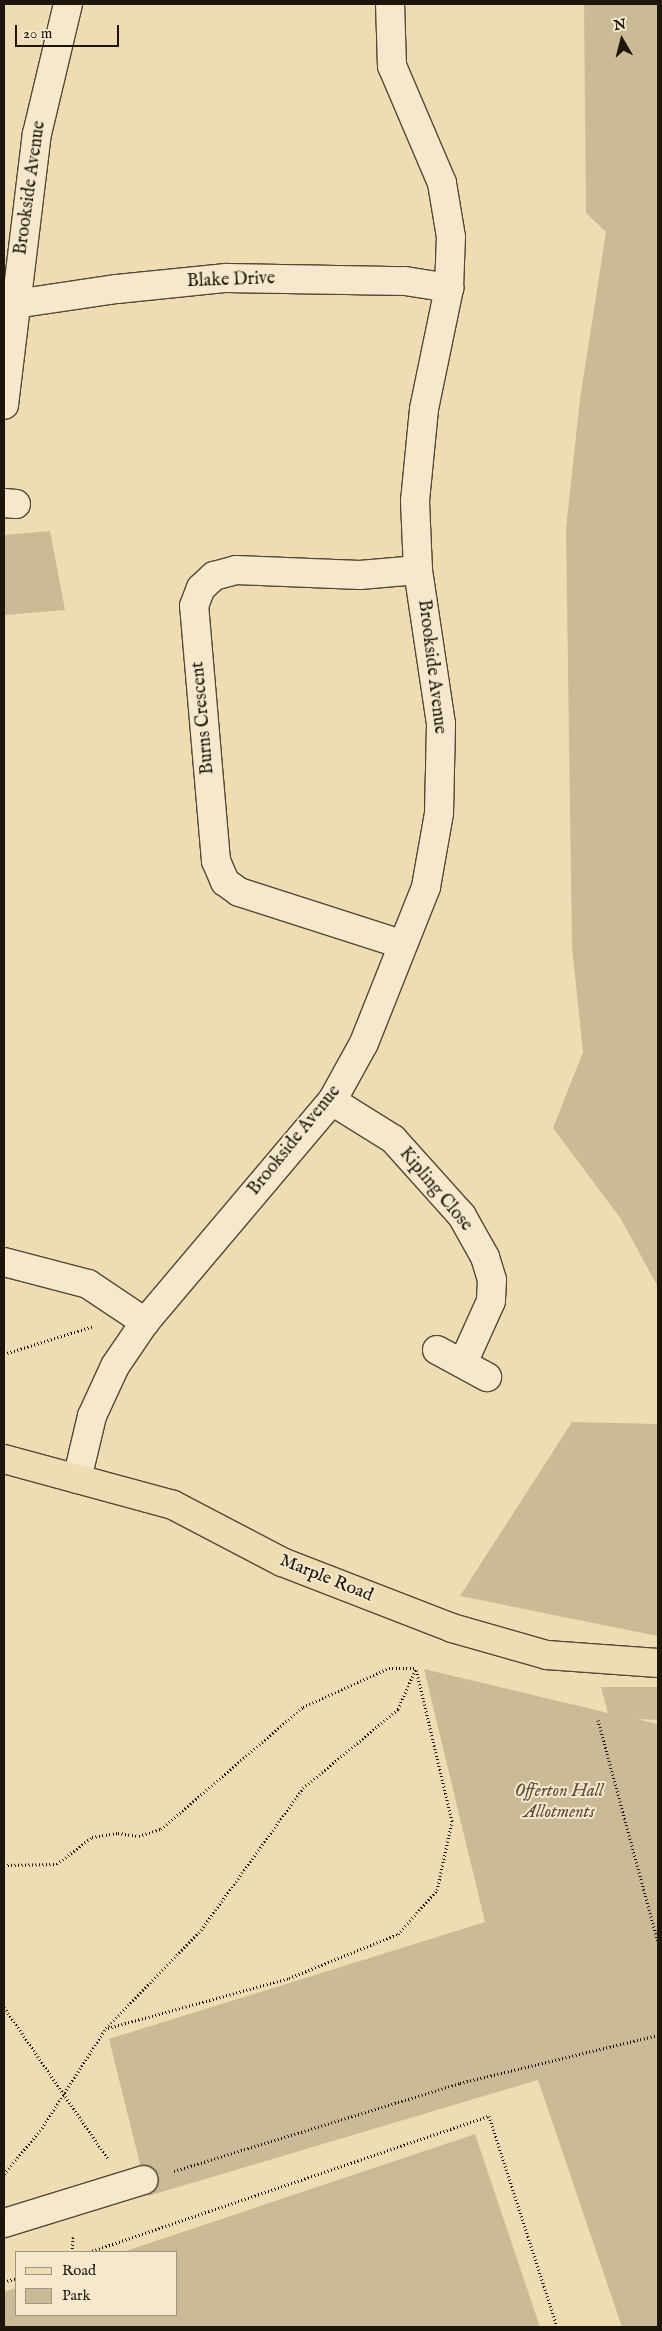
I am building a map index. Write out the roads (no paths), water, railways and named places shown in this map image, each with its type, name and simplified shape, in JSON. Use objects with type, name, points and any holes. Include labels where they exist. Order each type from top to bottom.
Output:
[{"type":"main road","name":"Marple Road","points":[[4,1459],[173,1505],[282,1562],[452,1628],[547,1655],[658,1663]]},
{"type":"street","name":"Brookside Avenue","points":[[4,405],[37,134],[68,4]]},
{"type":"street","name":"Brookside Avenue","points":[[77,1479],[92,1416],[140,1318],[332,1101],[364,1043],[401,944],[426,887],[439,813],[441,724],[418,570],[415,501],[424,409],[449,288],[451,237],[442,183],[392,66],[390,4]]},
{"type":"street","name":"Blake Drive","points":[[15,304],[117,289],[226,278],[405,281],[449,288]]},
{"type":"street","name":"Burns Crescent","points":[[401,944],[239,892],[225,882],[216,861],[194,606],[201,588],[214,576],[236,570],[360,575],[418,570]]},
{"type":"street","name":"Kipling Close","points":[[332,1101],[393,1139],[462,1216],[485,1257],[492,1280],[492,1301],[463,1363]]},
{"type":"street","points":[[4,1262],[88,1284],[140,1318]]},
{"type":"street","points":[[437,1350],[487,1377]]},
{"type":"street","points":[[4,2223],[138,2182]]},
{"type":"park label","name":"Offerton Hall Allotments","points":[[559,1804]]}]
